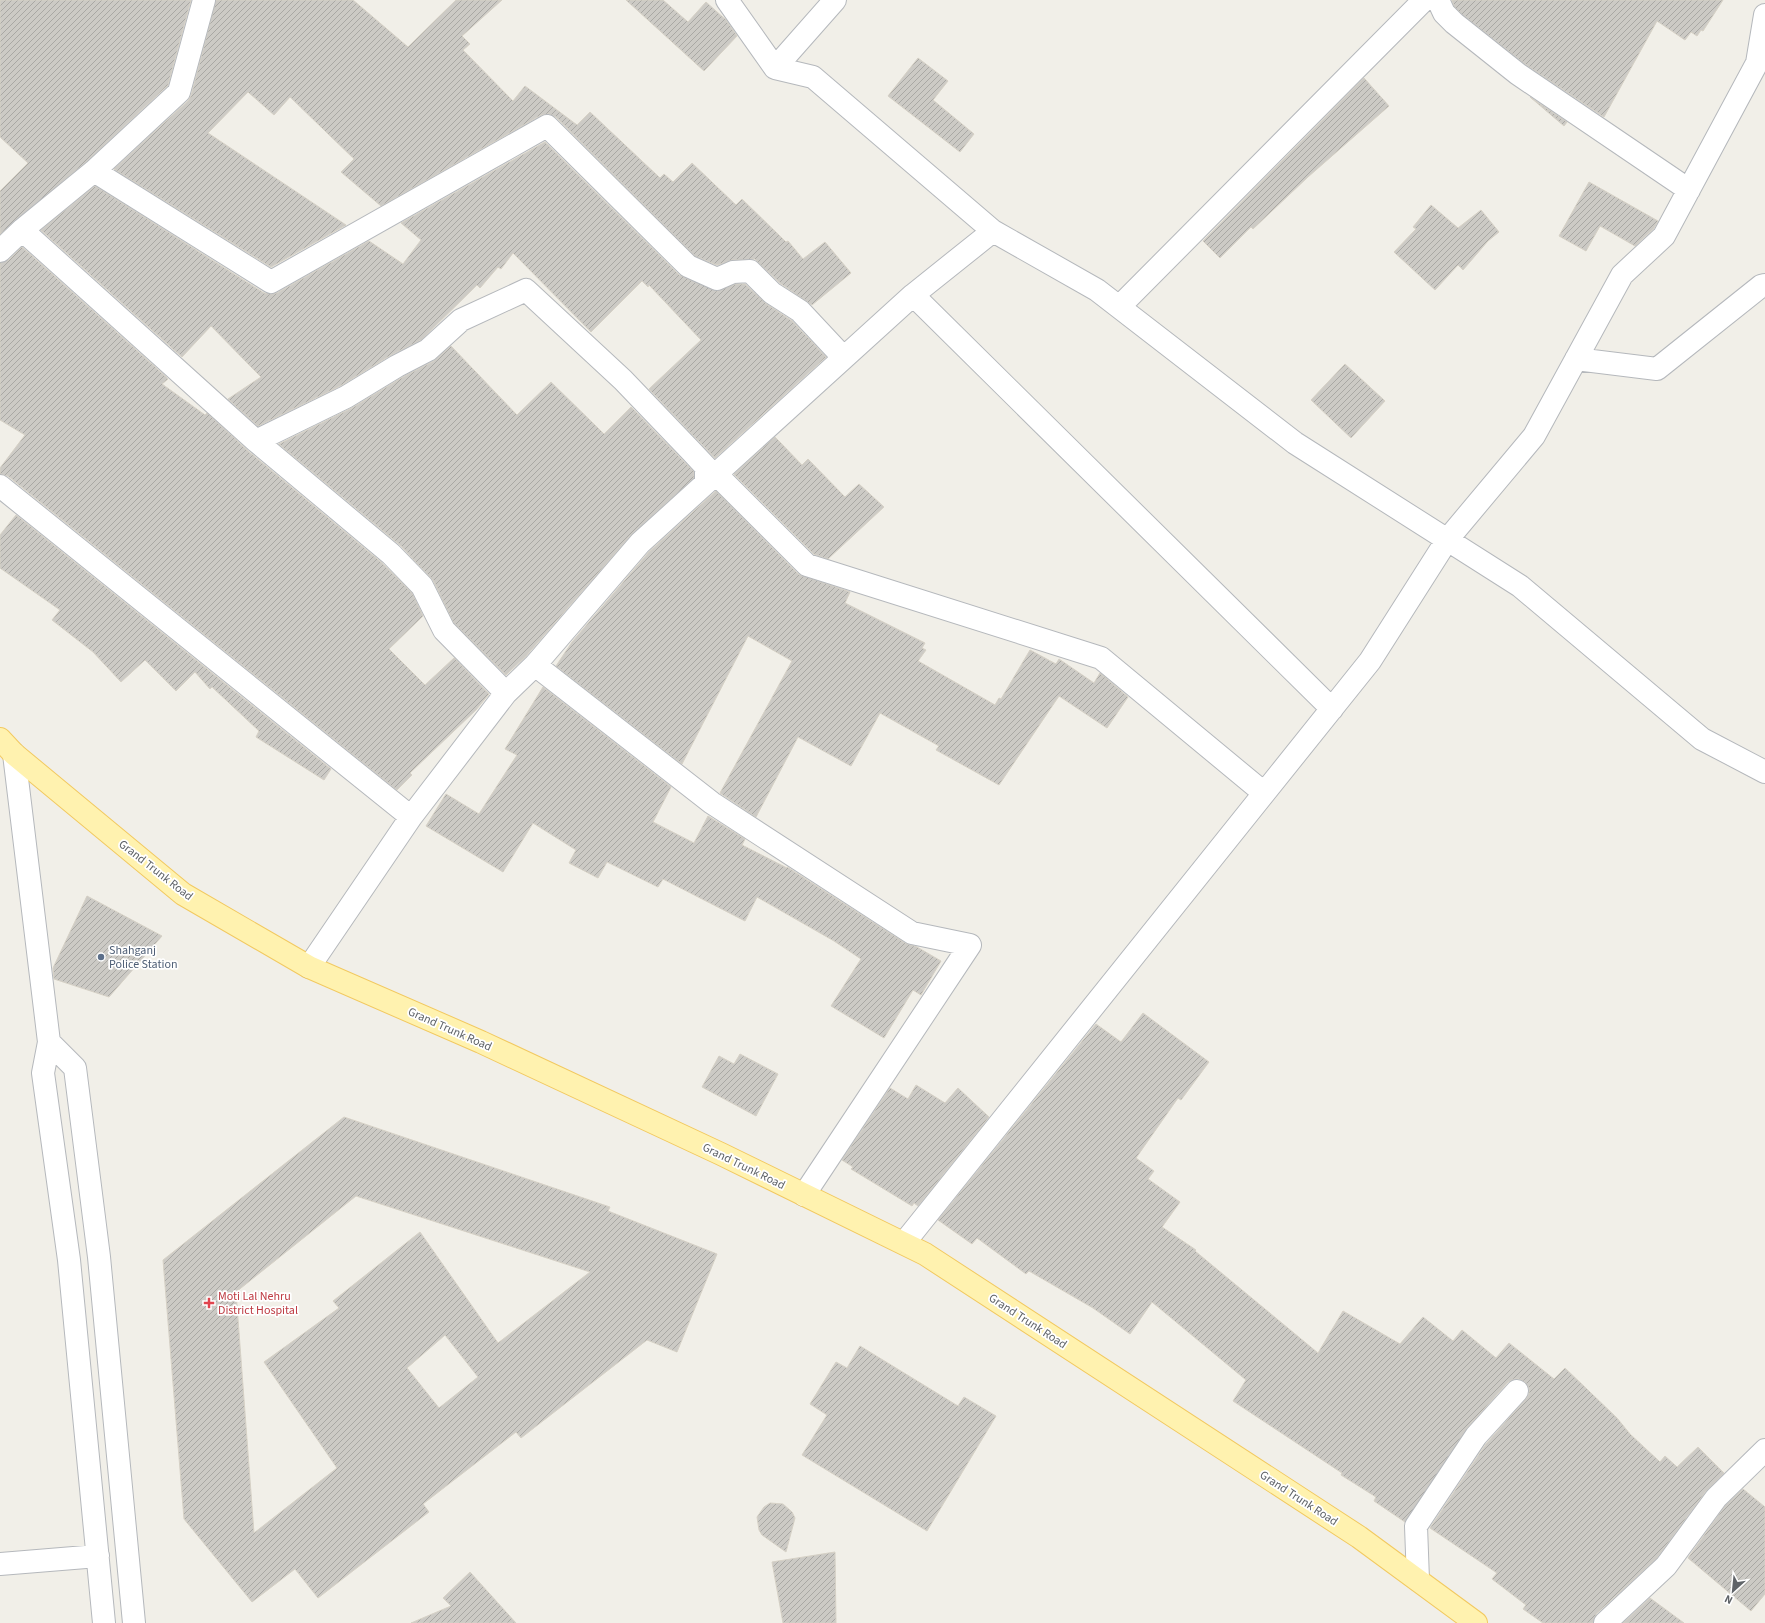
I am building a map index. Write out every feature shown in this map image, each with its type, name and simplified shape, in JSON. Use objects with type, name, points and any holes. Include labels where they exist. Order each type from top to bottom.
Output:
[{"type":"main road","name":"Grand Trunk Road","points":[[7,746],[183,894],[309,967],[480,1042],[804,1195],[932,1258],[1352,1532],[1476,1623]]},
{"type":"street","points":[[0,251],[22,230],[94,171],[179,92],[204,0]]},
{"type":"street","points":[[727,0],[775,68],[813,77],[993,231],[1096,290],[1295,443],[1520,586],[1702,739],[1765,772]]},
{"type":"street","points":[[775,68],[835,0]]},
{"type":"street","points":[[1119,307],[1424,0]]},
{"type":"street","points":[[1438,0],[1444,13],[1454,23],[1518,74],[1689,190]]},
{"type":"street","points":[[904,1243],[1370,662],[1447,540],[1534,436],[1622,274],[1664,236],[1757,63],[1765,15]]},
{"type":"street","points":[[94,171],[271,282],[547,126],[688,266],[716,279],[732,272],[750,271],[772,293],[800,311],[843,357]]},
{"type":"street","points":[[22,230],[256,441],[391,554],[422,586],[444,630],[506,693]]},
{"type":"street","points":[[309,967],[411,817],[506,693],[535,665],[640,543],[913,295],[993,231]]},
{"type":"street","points":[[1576,359],[1657,369],[1760,286],[1765,285]]},
{"type":"street","points":[[256,441],[346,397],[397,366],[428,350],[461,320],[526,290],[623,380],[706,467],[711,479],[807,565],[1101,658],[1264,793]]},
{"type":"street","points":[[913,295],[1332,709]]},
{"type":"street","points":[[0,486],[411,817]]},
{"type":"street","points":[[535,665],[712,803],[912,933],[970,945],[804,1195]]},
{"type":"street","points":[[7,746],[50,1042],[43,1073],[70,1260],[104,1623]]},
{"type":"street","points":[[50,1042],[75,1068],[99,1256],[134,1623]]},
{"type":"street","points":[[70,1260],[99,1256]]},
{"type":"street","points":[[1418,1580],[1416,1526],[1476,1436],[1517,1391]]},
{"type":"street","points":[[1605,1623],[1666,1566],[1716,1498],[1765,1450]]},
{"type":"street","points":[[0,1564],[98,1556]]},
{"type":"building","points":[[0,0],[191,0],[168,85],[86,162],[0,234],[0,191],[28,163],[0,137]]},
{"type":"building","points":[[216,0],[353,0],[408,47],[456,0],[502,0],[462,36],[470,44],[463,50],[513,101],[525,86],[577,125],[590,112],[660,178],[664,174],[673,182],[692,163],[736,205],[742,199],[786,242],[788,241],[803,259],[825,242],[851,273],[812,305],[780,283],[755,259],[732,260],[717,265],[695,256],[556,117],[549,114],[541,115],[381,206],[341,172],[354,159],[290,97],[274,115],[248,92],[208,133],[346,225],[271,267],[114,169],[188,101],[191,96]]},
{"type":"building","points":[[626,0],[663,0],[688,22],[706,2],[726,20],[737,36],[704,71]]},
{"type":"building","points":[[1452,0],[1723,0],[1703,31],[1701,30],[1697,36],[1691,32],[1685,40],[1657,21],[1604,117],[1525,64],[1462,14],[1454,6]]},
{"type":"building","points":[[918,58],[948,81],[933,100],[974,134],[960,152],[888,96]]},
{"type":"building","points":[[1364,78],[1389,106],[1308,177],[1253,229],[1251,227],[1220,258],[1203,241]]},
{"type":"building","points":[[1530,97],[1567,122],[1564,126]]},
{"type":"building","points":[[545,142],[679,275],[717,291],[736,284],[745,284],[765,303],[792,321],[826,357],[715,458],[649,389],[701,340],[649,285],[648,287],[642,281],[591,332],[513,253],[501,269],[498,267],[480,288],[477,285],[421,340],[391,355],[340,386],[258,426],[228,399],[261,377],[211,326],[182,357],[41,230],[95,186],[264,293],[277,293],[369,241],[403,264],[421,240],[401,223]]},
{"type":"building","points":[[1589,182],[1658,221],[1654,228],[1635,246],[1600,226],[1586,251],[1559,236]]},
{"type":"building","points":[[1431,205],[1458,228],[1481,210],[1499,232],[1488,241],[1463,270],[1458,265],[1435,290],[1394,252],[1416,229],[1413,227]]},
{"type":"building","points":[[22,247],[165,376],[168,379],[162,384],[205,415],[207,413],[248,451],[382,563],[412,593],[423,616],[389,649],[425,685],[454,658],[489,694],[476,710],[410,773],[412,775],[397,790],[8,476],[0,474],[0,468],[25,435],[0,420],[0,263],[9,260]]},
{"type":"building","points":[[451,346],[517,415],[551,382],[604,434],[631,407],[694,472],[694,478],[631,535],[526,656],[506,675],[454,623],[433,580],[400,545],[279,444],[352,408],[403,377],[434,361]]},
{"type":"building","points":[[1345,364],[1385,401],[1351,438],[1311,400]]},
{"type":"building","points":[[775,437],[802,465],[808,459],[845,497],[859,484],[884,507],[828,559],[814,554],[734,474]]},
{"type":"building","points":[[716,491],[798,574],[850,592],[845,603],[925,643],[922,648],[926,650],[918,661],[995,705],[999,698],[1001,699],[1030,650],[1056,664],[1059,659],[1094,683],[1100,673],[1128,697],[1107,728],[1059,696],[999,785],[936,750],[939,746],[880,713],[851,766],[798,737],[756,817],[720,793],[792,661],[748,636],[682,764],[556,666],[572,642],[649,552]]},
{"type":"building","points":[[16,515],[331,769],[324,780],[256,737],[259,731],[212,687],[210,689],[195,672],[176,691],[145,660],[121,682],[93,652],[52,620],[60,610],[0,568],[0,535]]},
{"type":"building","points":[[543,687],[671,787],[653,822],[694,843],[708,816],[745,839],[742,845],[787,867],[905,943],[917,947],[941,961],[921,995],[913,990],[884,1038],[831,1006],[861,959],[834,941],[757,897],[745,921],[663,879],[658,887],[607,862],[598,878],[569,863],[576,850],[533,823],[503,872],[426,826],[446,794],[479,814],[517,755],[505,749]]},
{"type":"building","name":"Shahganj Police Station","points":[[87,896],[162,936],[109,997],[54,979],[53,968]]},
{"type":"building","points":[[1143,1013],[1209,1062],[1181,1100],[1178,1098],[1136,1158],[1154,1171],[1148,1179],[1180,1202],[1162,1227],[1196,1250],[1195,1251],[1318,1353],[1343,1311],[1400,1344],[1423,1317],[1453,1341],[1462,1330],[1496,1358],[1509,1343],[1554,1379],[1565,1368],[1660,1462],[1665,1456],[1677,1467],[1698,1447],[1724,1473],[1706,1491],[1657,1558],[1596,1614],[1593,1623],[1543,1623],[1523,1609],[1526,1605],[1492,1579],[1497,1573],[1430,1528],[1486,1444],[1526,1399],[1529,1394],[1529,1388],[1525,1382],[1520,1379],[1514,1379],[1508,1382],[1467,1428],[1405,1522],[1374,1501],[1376,1497],[1341,1475],[1342,1473],[1233,1401],[1246,1380],[1152,1302],[1130,1334],[1093,1308],[1029,1271],[1026,1274],[977,1238],[972,1244],[938,1220],[1096,1024],[1121,1042]]},
{"type":"building","points":[[740,1054],[778,1074],[756,1116],[702,1087],[719,1056],[734,1064]]},
{"type":"building","points":[[916,1085],[945,1103],[958,1088],[989,1117],[918,1206],[914,1203],[912,1206],[851,1169],[853,1167],[842,1160],[890,1088],[908,1099]]},
{"type":"building","points":[[344,1117],[610,1207],[608,1211],[717,1254],[677,1352],[647,1340],[521,1438],[516,1432],[423,1504],[429,1512],[318,1598],[295,1569],[252,1602],[184,1519],[163,1260]],"holes":[[[356,1196],[590,1272],[498,1343],[420,1232],[333,1301],[339,1308],[264,1362],[337,1468],[254,1533],[236,1292]],[[445,1335],[478,1377],[439,1408],[407,1368]]]},
{"type":"building","points":[[860,1346],[958,1406],[964,1397],[996,1416],[927,1531],[802,1455],[827,1415],[810,1404],[836,1362],[847,1368]]},
{"type":"building","points":[[1743,1489],[1765,1507],[1765,1594],[1751,1611],[1688,1558],[1725,1506]]},
{"type":"building","points":[[770,1503],[783,1504],[792,1512],[795,1518],[786,1552],[762,1535],[759,1530],[757,1517],[764,1507]]},
{"type":"building","points":[[835,1552],[836,1623],[783,1623],[772,1562]]},
{"type":"building","points":[[470,1572],[516,1623],[411,1623],[451,1606],[443,1598]]},
{"type":"building","points":[[1650,1598],[1684,1623],[1623,1623]]},
{"type":"place","name":"Shahganj Police Station","points":[[101,957]]},
{"type":"place","name":"Moti Lal Nehru District Hospital","points":[[209,1303]]}]
